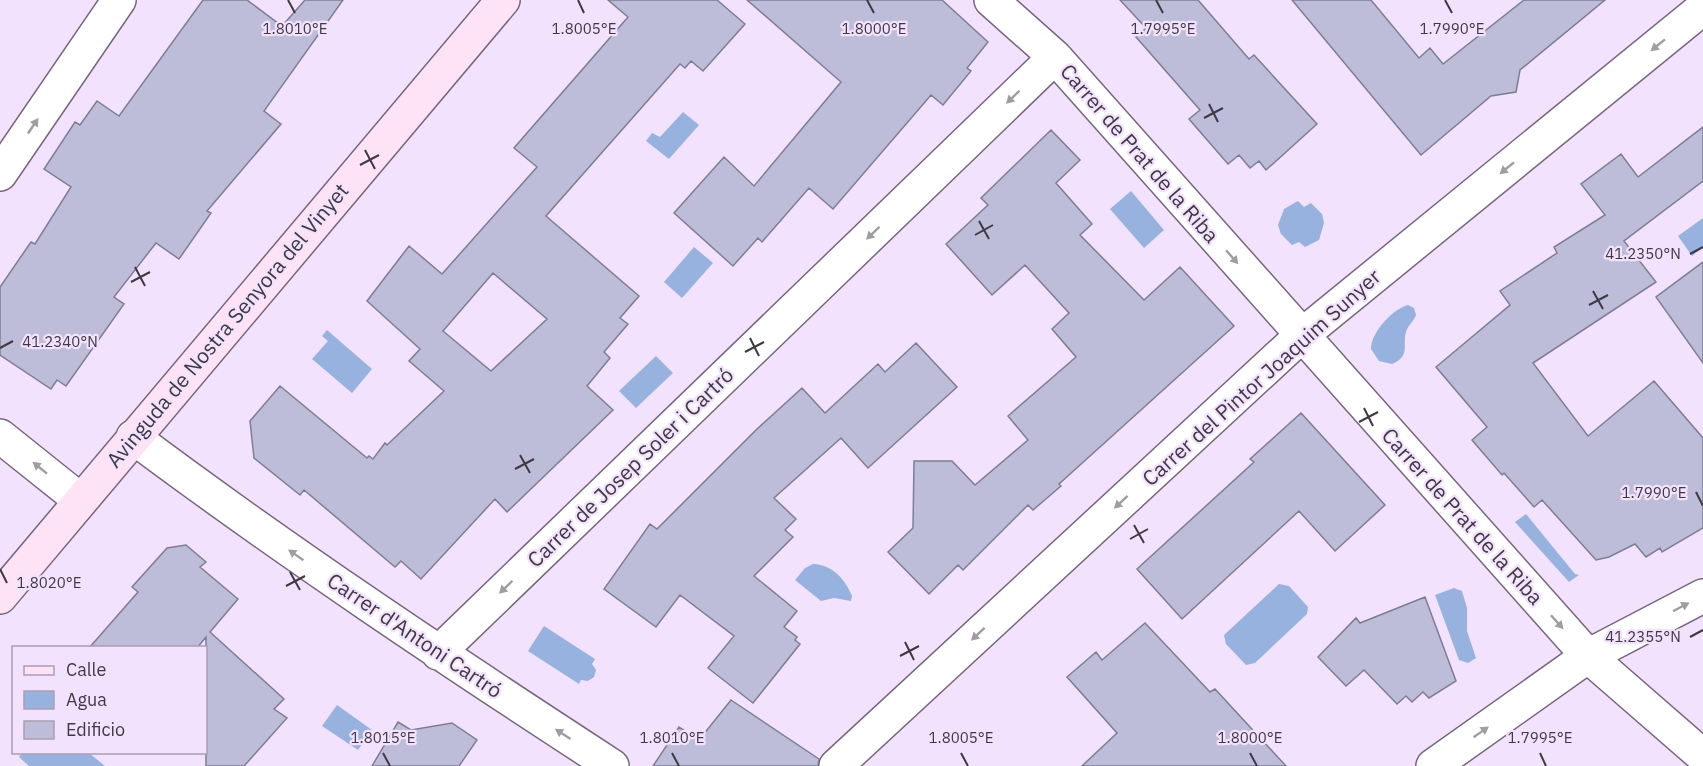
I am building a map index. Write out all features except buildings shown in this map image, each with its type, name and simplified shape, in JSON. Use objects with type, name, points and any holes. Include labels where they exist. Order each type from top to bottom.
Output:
[{"type":"street","points":[[0,174],[120,0]]},
{"type":"street","name":"Avinguda de Nostra Senyora del Vinyet","points":[[0,597],[503,0]]},
{"type":"street","name":"Carrer de Prat de la Riba","points":[[991,0],[1055,57],[1588,656],[1703,756]]},
{"type":"street","name":"Carrer del Pintor Joaquim Sunyer","points":[[836,766],[1301,336],[1703,8]]},
{"type":"street","name":"Carrer de Josep Soler i Cartró","points":[[438,653],[1055,57]]},
{"type":"street","points":[[0,436],[80,500]]},
{"type":"street","name":"Carrer d'Antoni Cartró","points":[[133,438],[201,489],[438,653],[612,766]]},
{"type":"street","points":[[1433,766],[1588,656],[1703,596]]},
{"type":"water","points":[[683,112],[699,125],[669,159],[646,141],[652,133],[660,137]]},
{"type":"water","points":[[1131,191],[1164,230],[1144,248],[1110,209]]},
{"type":"water","points":[[1298,201],[1304,207],[1311,203],[1322,214],[1324,223],[1319,240],[1305,247],[1299,242],[1292,245],[1281,234],[1278,225],[1284,209]]},
{"type":"water","points":[[1703,218],[1703,247],[1692,256],[1678,236]]},
{"type":"water","points":[[694,247],[713,263],[682,298],[664,282]]},
{"type":"water","points":[[1408,305],[1414,308],[1416,315],[1406,332],[1402,358],[1392,364],[1379,361],[1371,349],[1378,329],[1395,311]]},
{"type":"water","points":[[327,330],[372,369],[352,393],[312,359],[328,341],[322,336]]},
{"type":"water","points":[[656,356],[673,373],[636,408],[619,391]]},
{"type":"water","points":[[1526,514],[1575,574],[1579,575],[1569,582],[1515,522]]},
{"type":"water","points":[[813,564],[827,567],[837,574],[849,590],[852,596],[851,601],[834,598],[821,601],[795,580],[805,568]]},
{"type":"water","points":[[1279,584],[1289,586],[1308,607],[1307,614],[1255,663],[1246,665],[1226,644],[1224,635]]},
{"type":"water","points":[[1454,588],[1462,591],[1467,608],[1467,631],[1476,658],[1468,663],[1459,660],[1435,595]]},
{"type":"water","points":[[544,626],[595,659],[592,664],[596,670],[594,677],[588,681],[581,680],[579,684],[528,651]]},
{"type":"water","points":[[337,705],[372,730],[358,750],[322,726]]},
{"type":"water","points":[[21,754],[90,754],[105,766],[29,766],[19,757]]}]
